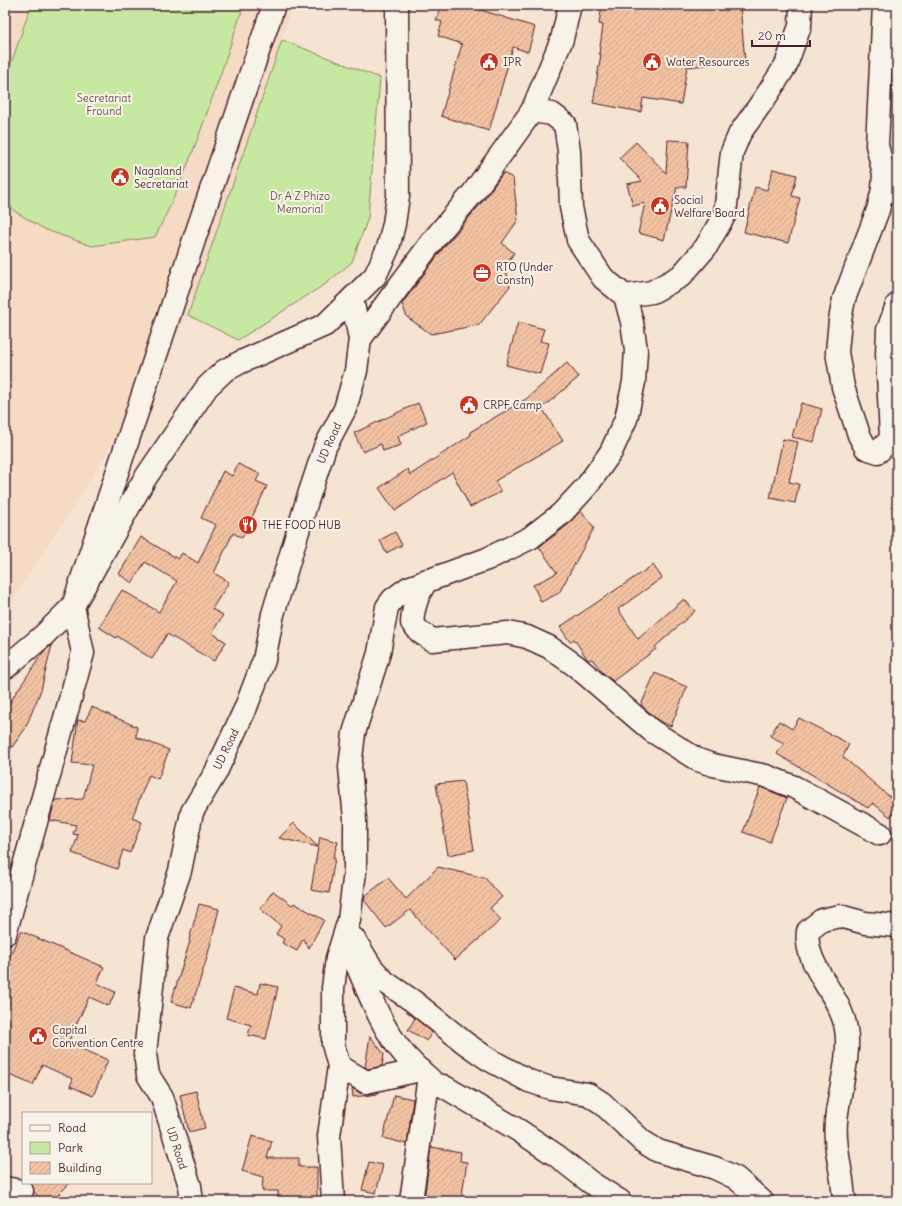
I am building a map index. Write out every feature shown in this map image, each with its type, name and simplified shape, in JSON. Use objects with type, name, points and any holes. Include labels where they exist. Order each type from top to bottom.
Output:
[{"type":"street","points":[[5,934],[83,653],[73,606],[194,240],[274,5]]},
{"type":"street","points":[[5,668],[43,636],[73,606],[144,480],[207,387],[224,371],[241,362],[325,325],[375,276],[388,248],[394,224],[398,196],[397,5]]},
{"type":"street","points":[[360,339],[434,239],[473,193],[532,111],[562,39],[570,5]]},
{"type":"street","points":[[625,296],[652,292],[681,276],[706,247],[725,214],[732,152],[740,133],[767,96],[786,64],[800,26],[801,5]]},
{"type":"street","points":[[884,5],[877,145],[884,174],[883,189],[878,210],[844,299],[840,320],[837,352],[843,387],[859,435],[866,448],[878,452],[890,439],[887,352],[888,330],[897,305]]},
{"type":"street","points":[[332,1201],[329,1136],[339,1066],[333,1044],[333,988],[337,958],[350,913],[355,870],[355,820],[350,767],[354,733],[379,653],[387,607],[393,599],[408,588],[487,559],[530,538],[561,514],[587,486],[611,452],[626,419],[634,382],[636,350],[632,322],[625,296],[603,278],[578,240],[571,207],[569,151],[565,124],[552,114],[532,111]]},
{"type":"street","name":"UD Road","points":[[192,1201],[190,1186],[162,1097],[146,1069],[145,1054],[157,938],[180,872],[192,812],[216,772],[246,707],[264,660],[273,614],[307,500],[325,447],[345,409],[356,371],[360,339],[352,299]]},
{"type":"street","points":[[427,580],[417,597],[413,610],[412,623],[420,632],[432,640],[508,633],[527,638],[549,647],[576,666],[652,731],[698,760],[713,765],[766,776],[794,787],[880,834]]},
{"type":"street","points":[[350,913],[357,965],[387,1033],[424,1077],[444,1086],[518,1130],[590,1182],[620,1201]]},
{"type":"street","points":[[845,1201],[838,1157],[836,1124],[846,1056],[847,1030],[842,1012],[812,956],[807,942],[808,931],[822,920],[840,916],[865,923],[897,926]]},
{"type":"street","points":[[354,939],[372,968],[385,982],[413,1001],[465,1043],[488,1059],[536,1083],[550,1088],[588,1094],[602,1103],[642,1141],[658,1151],[715,1168],[736,1178],[762,1201]]},
{"type":"street","points":[[339,1066],[366,1082],[424,1077]]},
{"type":"street","points":[[411,1201],[424,1077]]},
{"type":"shaded area","name":"Nagaland Secretariat","points":[[5,5],[293,5],[188,315],[102,461],[5,612]]},
{"type":"green space","name":"Secretariat Fround","points":[[31,5],[244,5],[193,152],[169,209],[155,237],[92,246],[46,230],[14,211],[5,198],[5,82]]},
{"type":"green space","name":"Dr A Z Phizo Memorial","points":[[282,40],[380,78],[368,218],[352,262],[327,283],[238,340],[188,315]]},
{"type":"building","points":[[441,5],[465,5],[535,27],[528,52],[513,47],[489,131],[441,116],[462,44],[438,36],[442,22],[436,20]]},
{"type":"building","name":"Water Resources","points":[[602,5],[740,5],[745,61],[687,67],[681,104],[643,98],[641,112],[593,103],[601,54],[599,54],[603,25],[599,24]]},
{"type":"building","points":[[668,140],[689,141],[686,187],[677,187],[664,240],[638,233],[645,203],[633,206],[627,184],[642,181],[619,158],[636,142],[666,173]]},
{"type":"building","points":[[773,169],[797,175],[792,196],[800,198],[788,243],[744,232],[755,187],[767,190]]},
{"type":"building","points":[[503,173],[513,178],[518,220],[502,243],[514,253],[505,266],[510,286],[479,325],[431,334],[407,317],[402,304],[444,247],[483,201]]},
{"type":"building","points":[[518,322],[544,329],[540,341],[549,343],[540,374],[506,365]]},
{"type":"building","points":[[567,363],[579,377],[542,408],[563,441],[495,481],[501,492],[470,507],[452,472],[395,511],[379,488],[408,469],[410,475],[471,435],[470,432],[526,399]]},
{"type":"building","points":[[418,403],[427,422],[398,436],[401,445],[383,451],[381,444],[363,452],[354,433]]},
{"type":"building","points":[[801,403],[822,409],[814,442],[792,437]]},
{"type":"building","points":[[783,439],[798,442],[789,482],[799,484],[795,503],[770,498]]},
{"type":"building","points":[[238,464],[260,474],[256,481],[267,486],[242,538],[233,533],[214,573],[229,582],[212,609],[223,615],[212,633],[226,642],[214,661],[167,634],[152,659],[117,636],[116,638],[99,627],[122,590],[159,612],[177,581],[145,562],[132,583],[119,574],[141,537],[178,559],[182,553],[198,563],[216,525],[201,518],[223,471],[232,476]]},
{"type":"building","points":[[581,510],[594,528],[559,593],[541,602],[533,585],[557,573],[539,547],[569,524]]},
{"type":"building","points":[[395,532],[402,545],[386,553],[380,540]]},
{"type":"building","points":[[653,565],[662,578],[618,609],[638,639],[684,599],[695,611],[655,647],[656,649],[613,681],[602,672],[592,659],[588,660],[574,639],[570,642],[560,627]]},
{"type":"building","points":[[52,645],[41,690],[25,729],[5,757],[5,709],[44,651]]},
{"type":"building","points":[[655,673],[687,687],[671,726],[659,721],[641,705]]},
{"type":"building","points":[[92,707],[137,727],[136,737],[169,750],[158,779],[149,775],[132,818],[142,822],[130,853],[123,850],[117,869],[72,853],[78,835],[73,834],[76,825],[50,820],[55,800],[83,799],[92,765],[72,763],[78,720],[85,721]]},
{"type":"building","points":[[799,718],[849,744],[843,757],[897,803],[897,809],[890,817],[873,803],[868,808],[777,754],[784,743],[770,736],[779,721],[792,729]]},
{"type":"building","points":[[463,781],[474,850],[448,855],[436,784]]},
{"type":"building","points":[[760,787],[787,798],[770,842],[743,832]]},
{"type":"building","points":[[294,823],[318,847],[279,838]]},
{"type":"building","points":[[320,837],[338,842],[333,858],[335,858],[329,893],[311,890]]},
{"type":"building","points":[[438,867],[485,878],[502,897],[490,908],[501,920],[455,960],[410,910],[386,928],[364,900],[365,896],[388,878],[406,899]]},
{"type":"building","points":[[273,891],[292,905],[294,903],[324,920],[309,948],[303,939],[297,951],[282,943],[284,939],[276,934],[281,926],[260,909]]},
{"type":"building","points":[[199,904],[219,909],[207,958],[191,1008],[171,1002],[190,941],[189,940]]},
{"type":"building","name":"Capital Convention Centre","points":[[21,931],[104,967],[97,983],[115,992],[109,1006],[89,997],[68,1043],[108,1060],[93,1096],[70,1086],[73,1079],[42,1065],[33,1085],[5,1073],[5,967]]},
{"type":"building","points":[[260,983],[278,987],[266,1039],[248,1035],[251,1025],[226,1018],[234,988],[258,994]]},
{"type":"building","points":[[415,1018],[432,1032],[427,1041],[408,1030]]},
{"type":"building","points":[[370,1036],[384,1054],[382,1066],[368,1069],[365,1067]]},
{"type":"building","points":[[352,1088],[360,1093],[369,1094],[379,1092],[379,1094],[353,1097]]},
{"type":"building","points":[[196,1091],[205,1128],[189,1132],[180,1095]]},
{"type":"building","points":[[394,1095],[413,1099],[407,1144],[383,1138]]},
{"type":"building","points":[[252,1136],[272,1141],[267,1158],[299,1158],[299,1167],[317,1167],[317,1201],[278,1201],[278,1191],[262,1191],[263,1177],[242,1171]]},
{"type":"building","points":[[431,1147],[461,1152],[460,1161],[467,1162],[461,1201],[424,1201]]},
{"type":"building","points":[[369,1162],[383,1165],[376,1193],[362,1190]]},
{"type":"building","points":[[31,1184],[69,1184],[52,1201],[43,1201],[34,1192]]},
{"type":"place","name":"IPR","points":[[489,62]]},
{"type":"place","name":"Water Resources","points":[[652,62]]},
{"type":"place","name":"Nagaland Secretariat","points":[[120,177]]},
{"type":"place","name":"Social Welfare Board","points":[[660,206]]},
{"type":"place","name":"RTO (Under Constn)","points":[[482,273]]},
{"type":"place","name":"CRPF Camp","points":[[469,405]]},
{"type":"place","name":"THE FOOD HUB","points":[[248,525]]},
{"type":"place","name":"Capital Convention Centre","points":[[38,1036]]}]
